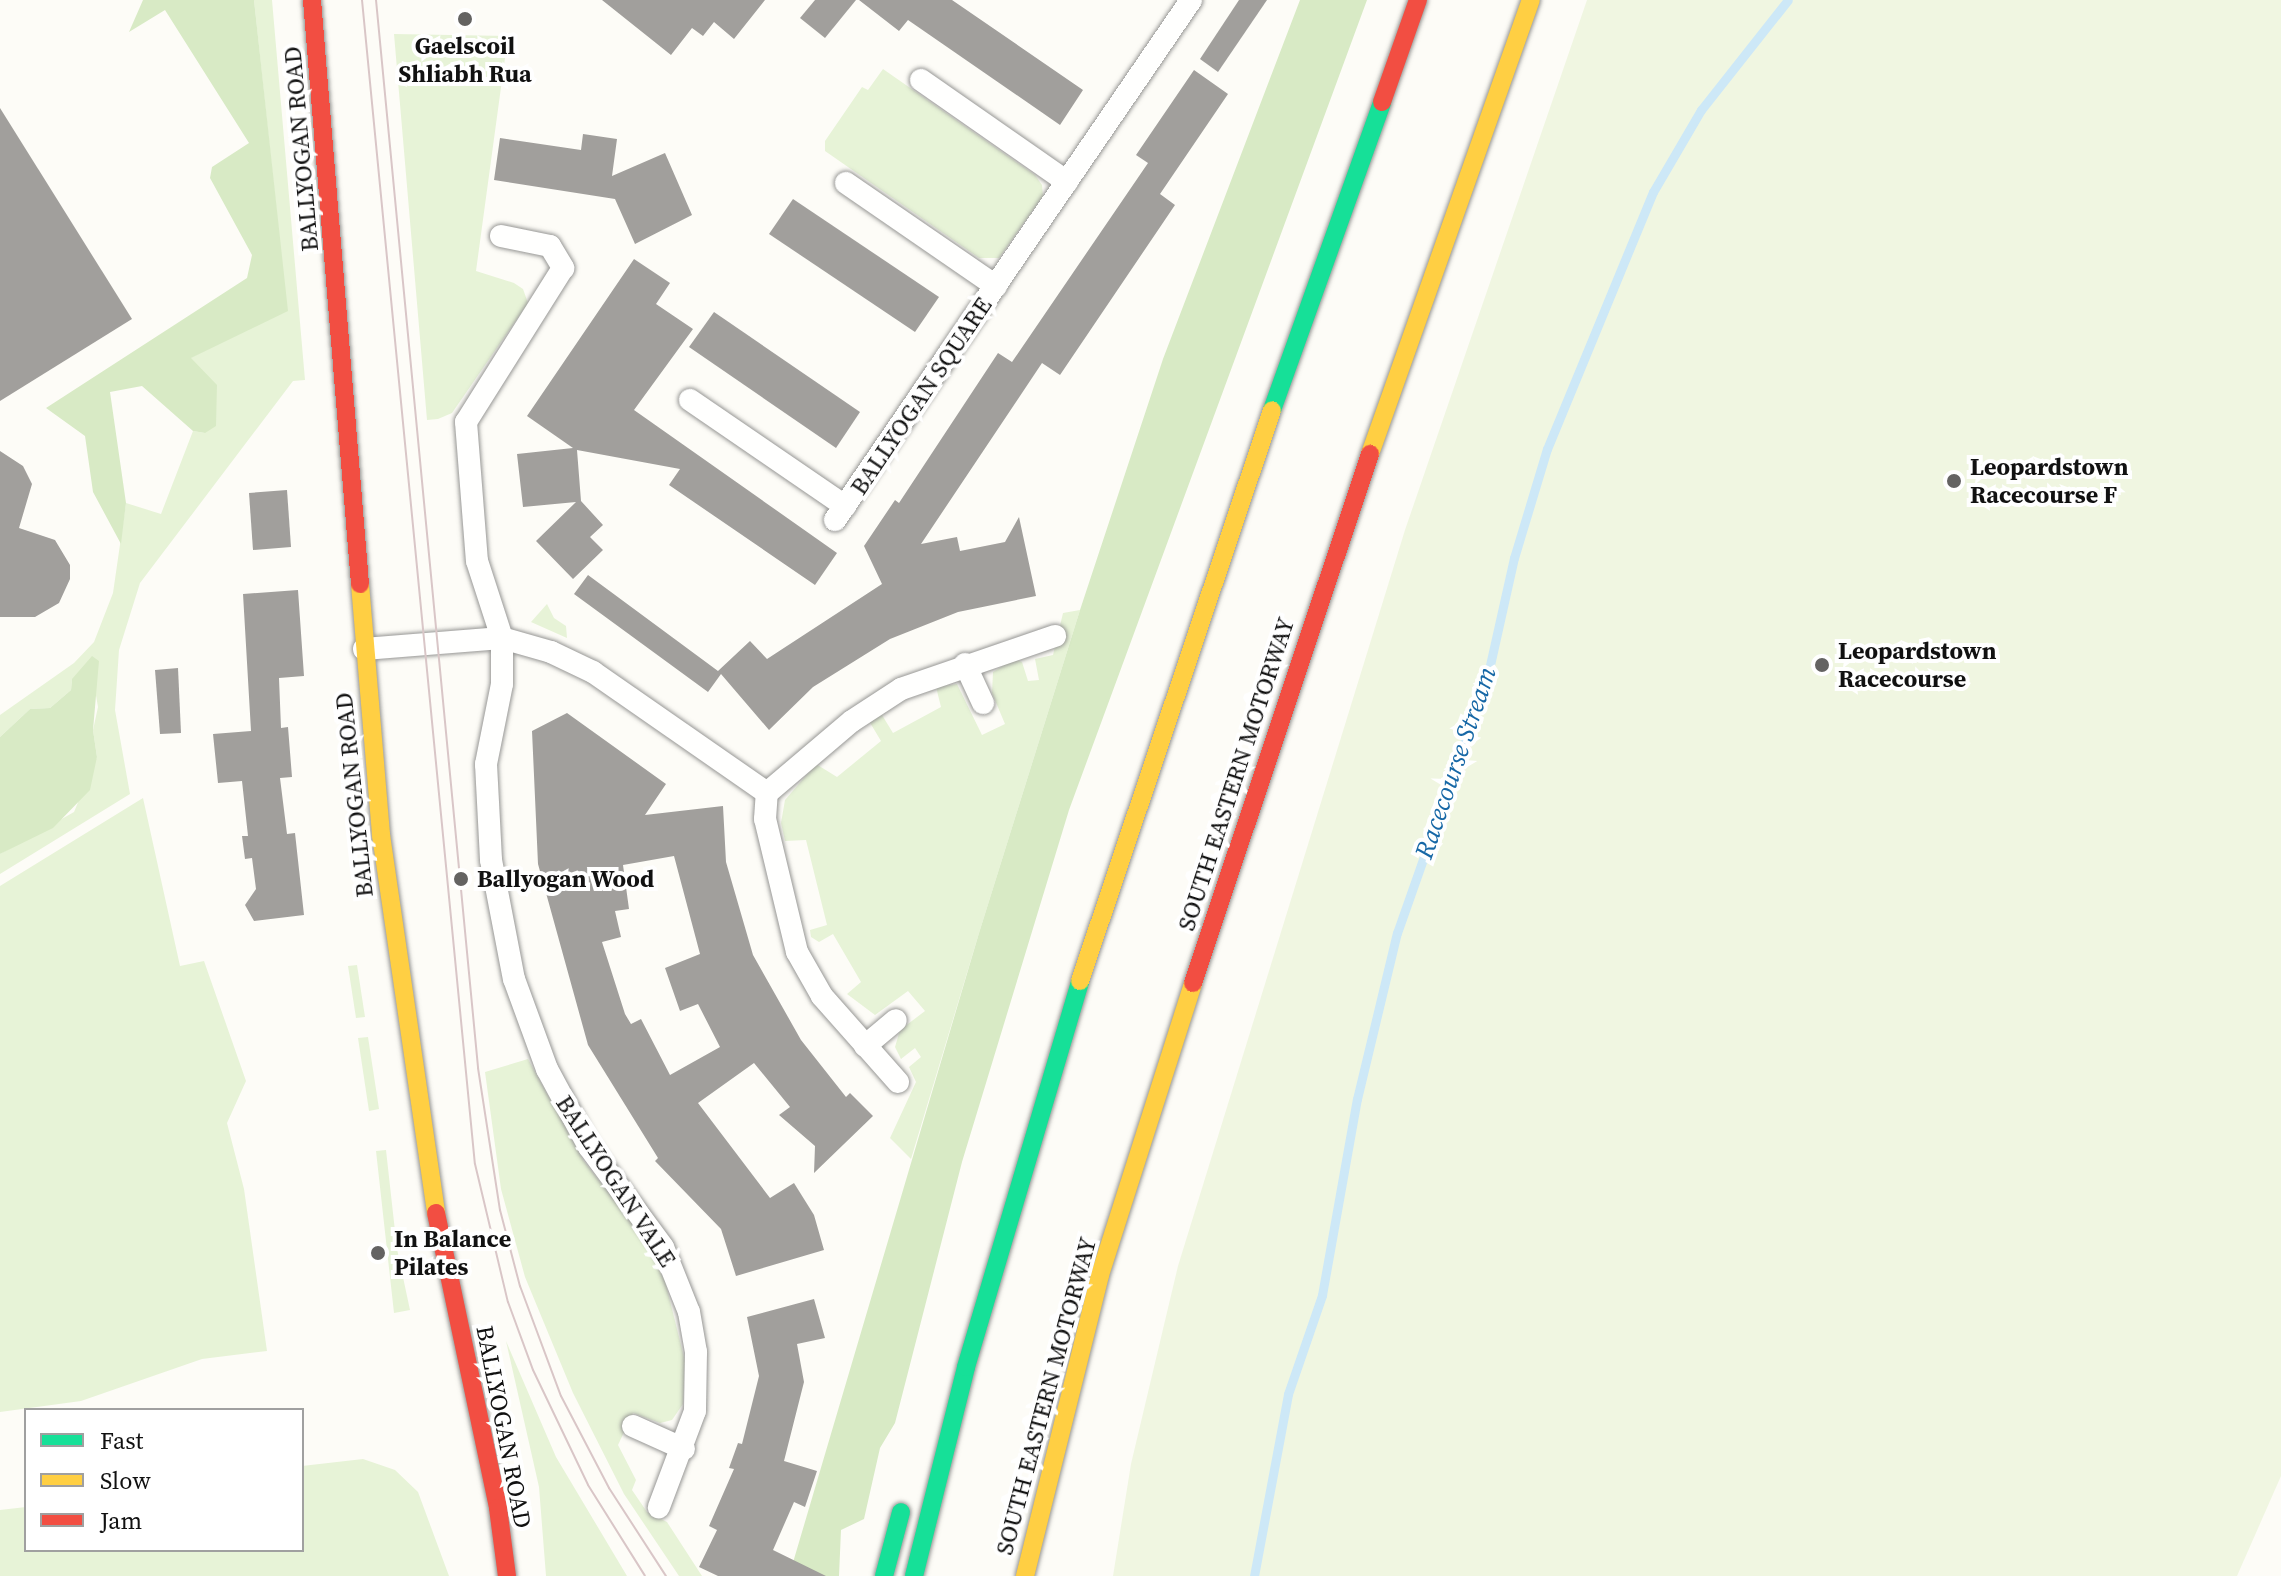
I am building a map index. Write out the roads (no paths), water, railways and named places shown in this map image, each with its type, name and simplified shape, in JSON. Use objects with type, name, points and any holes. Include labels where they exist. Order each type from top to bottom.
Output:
[{"type":"main road","name":"BALLYOGAN ROAD","points":[[312,0],[364,649],[414,1084],[507,1576]]},
{"type":"main road","points":[[914,1576],[974,1339],[1097,923],[1342,209],[1418,0]]},
{"type":"main road","name":"SOUTH EASTERN MOTORWAY","points":[[1025,1576],[1100,1275],[1147,1122],[1254,790],[1531,0]]},
{"type":"main road","points":[[1303,266],[1342,209]]},
{"type":"main road","points":[[1360,550],[1405,357]]},
{"type":"main road","points":[[1079,1442],[1111,1315]]},
{"type":"main road","points":[[884,1576],[905,1498]]},
{"type":"street","name":"BALLYOGAN SQUARE","points":[[690,400],[840,513],[1191,0]]},
{"type":"street","points":[[921,80],[1067,182]]},
{"type":"street","name":"BALLYOGAN SQUARE","points":[[846,183],[996,286]]},
{"type":"street","points":[[501,236],[550,246],[563,268],[466,422],[472,533],[502,638]]},
{"type":"street","points":[[898,1082],[822,996],[797,952],[765,819],[767,793],[877,703],[965,664],[1055,636]]},
{"type":"street","points":[[364,649],[502,638],[593,672],[767,793]]},
{"type":"street","name":"BALLYOGAN VALE","points":[[502,638],[502,684],[486,764],[491,860],[506,945],[524,1011],[567,1108],[663,1247],[679,1279],[693,1331],[698,1386],[684,1449],[659,1507]]},
{"type":"street","points":[[965,664],[983,703]]},
{"type":"street","points":[[865,1046],[896,1020]]},
{"type":"street","points":[[633,1426],[684,1449]]},
{"type":"waterway","name":"Racecourse Stream","points":[[1254,1576],[1288,1394],[1322,1295],[1357,1099],[1397,933],[1488,674],[1514,558],[1547,449],[1653,192],[1701,110],[1788,0]]},
{"type":"tram line","points":[[362,0],[475,1164],[508,1302],[533,1370],[588,1485],[645,1576]]},
{"type":"tram line","points":[[376,0],[478,1068],[500,1210],[520,1286],[561,1396],[609,1488],[666,1576]]},
{"type":"place","name":"Gaelscoil Shliabh Rua","points":[[465,19]]},
{"type":"place","name":"Leopardstown Racecourse F","points":[[1954,481]]},
{"type":"place","name":"Leopardstown Racecourse","points":[[1822,665]]},
{"type":"place","name":"Ballyogan Wood","points":[[461,879]]},
{"type":"place","name":"In Balance Pilates","points":[[378,1253]]}]
